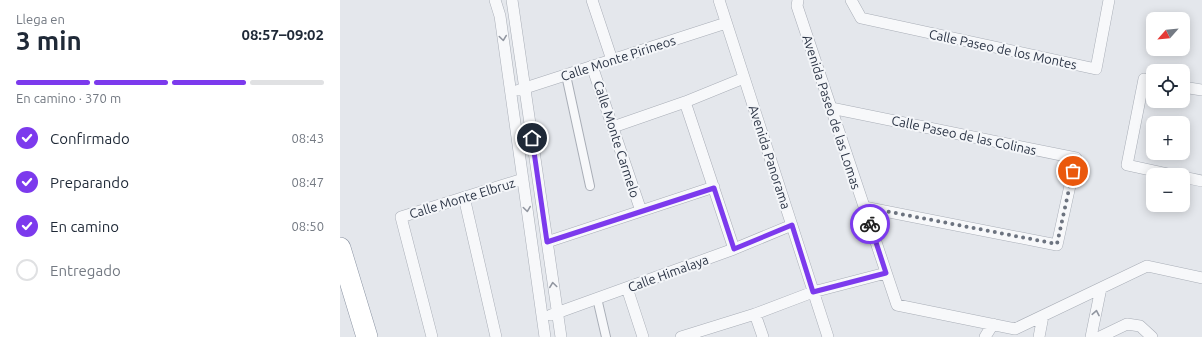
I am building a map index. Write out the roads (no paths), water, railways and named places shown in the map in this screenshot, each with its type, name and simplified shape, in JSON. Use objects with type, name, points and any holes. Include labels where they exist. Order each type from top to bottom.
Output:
[{"type":"highway","points":[[340,248],[367,337]]},
{"type":"highway","points":[[340,286],[354,337]]},
{"type":"street","points":[[496,0],[500,16],[545,337]]},
{"type":"street","points":[[512,0],[560,337]]},
{"type":"street","name":"Calle Monte Carmelo","points":[[592,0],[612,60]]},
{"type":"street","name":"Avenida Panorama","points":[[719,0],[828,337]]},
{"type":"street","name":"Avenida Paseo de las Lomas","points":[[798,0],[797,6],[897,305],[1015,329],[1147,266],[1202,278]]},
{"type":"street","name":"Calle Paseo de los Montes","points":[[851,0],[861,18],[1096,69],[1109,0]]},
{"type":"street","name":"Calle Monte Pirineos","points":[[510,92],[726,23]]},
{"type":"street","name":"Calle Monte Carmelo","points":[[592,66],[641,211]]},
{"type":"street","points":[[566,74],[590,186]]},
{"type":"street","points":[[613,127],[685,102],[744,78]]},
{"type":"street","points":[[1190,88],[1202,90]]},
{"type":"street","points":[[1146,92],[1127,165],[1146,169]]},
{"type":"street","points":[[685,102],[734,249]]},
{"type":"street","name":"Calle Paseo de las Colinas","points":[[831,108],[1076,158],[1057,244],[864,207]]},
{"type":"street","points":[[1190,178],[1202,181]]},
{"type":"street","name":"Calle Monte Elbruz","points":[[432,337],[401,217],[523,179]]},
{"type":"street","points":[[547,242],[714,188]]},
{"type":"street","points":[[464,198],[496,337]]},
{"type":"street","name":"Calle Himalaya","points":[[542,318],[734,249],[792,225]]},
{"type":"street","points":[[681,337],[755,314],[813,292],[886,273]]},
{"type":"street","points":[[627,288],[642,337]]},
{"type":"street","points":[[1091,337],[1101,288]]},
{"type":"street","points":[[597,298],[606,337]]},
{"type":"street","points":[[755,314],[763,337]]},
{"type":"street","points":[[1039,337],[1043,316]]},
{"type":"street","points":[[985,337],[993,324]]},
{"type":"street","points":[[1100,337],[1127,324],[1140,326],[1152,337]]}]
